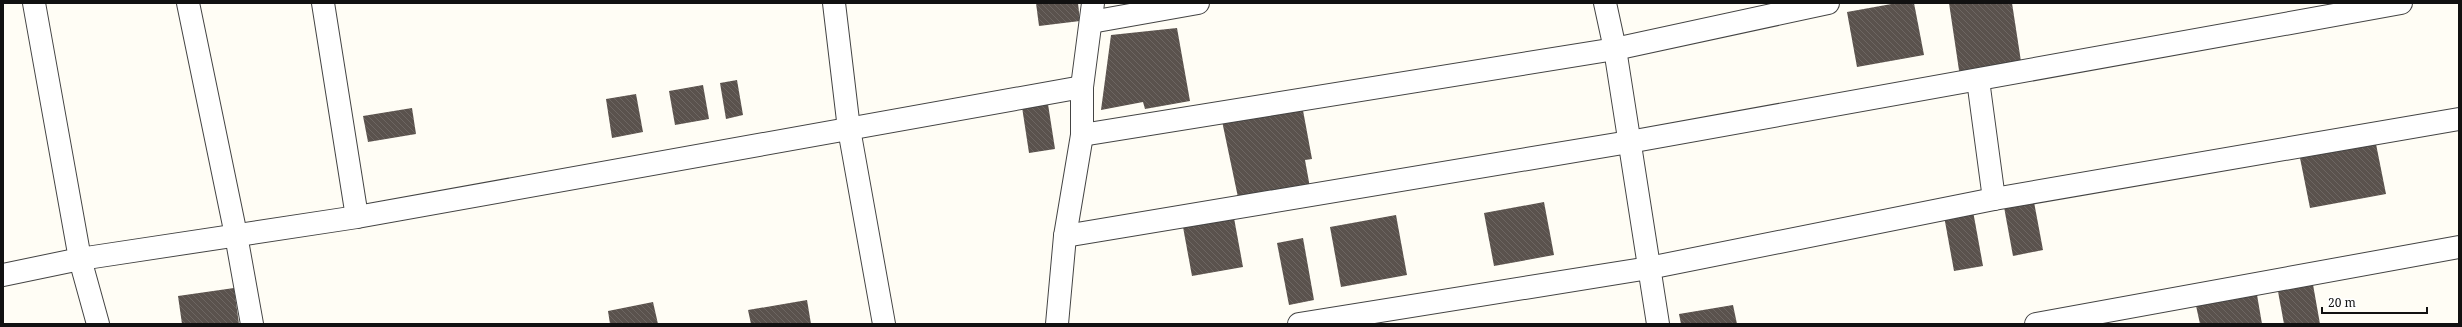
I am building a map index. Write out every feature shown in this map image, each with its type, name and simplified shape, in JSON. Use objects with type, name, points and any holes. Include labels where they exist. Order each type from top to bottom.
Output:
[{"type":"street","points":[[34,3],[80,259],[98,324]]},
{"type":"street","points":[[188,3],[236,235],[252,324]]},
{"type":"street","points":[[323,3],[357,217]]},
{"type":"street","points":[[834,3],[849,129],[884,324]]},
{"type":"street","points":[[1057,324],[1065,236],[1082,135],[1082,87],[1092,13],[1198,3]]},
{"type":"street","points":[[1604,3],[1615,49],[1658,324]]},
{"type":"street","points":[[1082,135],[1615,49],[1828,3]]},
{"type":"street","points":[[1065,236],[1629,142],[2401,3]]},
{"type":"street","points":[[1978,80],[1994,199]]},
{"type":"street","points":[[3,275],[80,259],[357,217],[1082,87]]},
{"type":"street","points":[[1299,324],[1649,268],[1994,199],[2459,119]]},
{"type":"street","points":[[2036,324],[2459,247]]},
{"type":"building","points":[[1036,3],[1078,3],[1080,21],[1039,26]]},
{"type":"building","points":[[1897,3],[1914,3],[1924,55],[1857,67],[1847,12]]},
{"type":"building","points":[[1949,3],[2012,3],[2022,68],[1960,77]]},
{"type":"building","points":[[1177,28],[1190,101],[1145,109],[1143,102],[1101,110],[1111,35]]},
{"type":"building","points":[[737,80],[743,115],[726,119],[720,83]]},
{"type":"building","points":[[703,85],[709,119],[675,125],[669,91]]},
{"type":"building","points":[[636,94],[643,132],[612,138],[606,99]]},
{"type":"building","points":[[1048,104],[1055,149],[1029,153],[1022,107]]},
{"type":"building","points":[[1302,105],[1312,159],[1305,160],[1311,193],[1240,207],[1222,121]]},
{"type":"building","points":[[412,108],[416,134],[368,142],[363,116]]},
{"type":"building","points":[[2376,144],[2386,194],[2310,208],[2300,158]]},
{"type":"building","points":[[1544,202],[1554,255],[1494,266],[1484,213]]},
{"type":"building","points":[[2034,202],[2043,250],[2013,256],[2004,207]]},
{"type":"building","points":[[1973,211],[1983,266],[1954,271],[1944,216]]},
{"type":"building","points":[[1396,215],[1407,275],[1341,287],[1330,227]]},
{"type":"building","points":[[1234,218],[1243,267],[1192,276],[1183,227]]},
{"type":"building","points":[[1303,238],[1314,300],[1289,305],[1277,243]]},
{"type":"building","points":[[2312,279],[2320,324],[2284,324],[2277,286]]},
{"type":"building","points":[[234,288],[239,324],[182,324],[178,296]]},
{"type":"building","points":[[2256,289],[2262,324],[2200,324],[2195,301]]},
{"type":"building","points":[[807,300],[811,324],[751,324],[748,310]]},
{"type":"building","points":[[653,302],[658,324],[610,324],[608,311]]},
{"type":"building","points":[[1733,305],[1737,324],[1681,324],[1679,314]]}]
